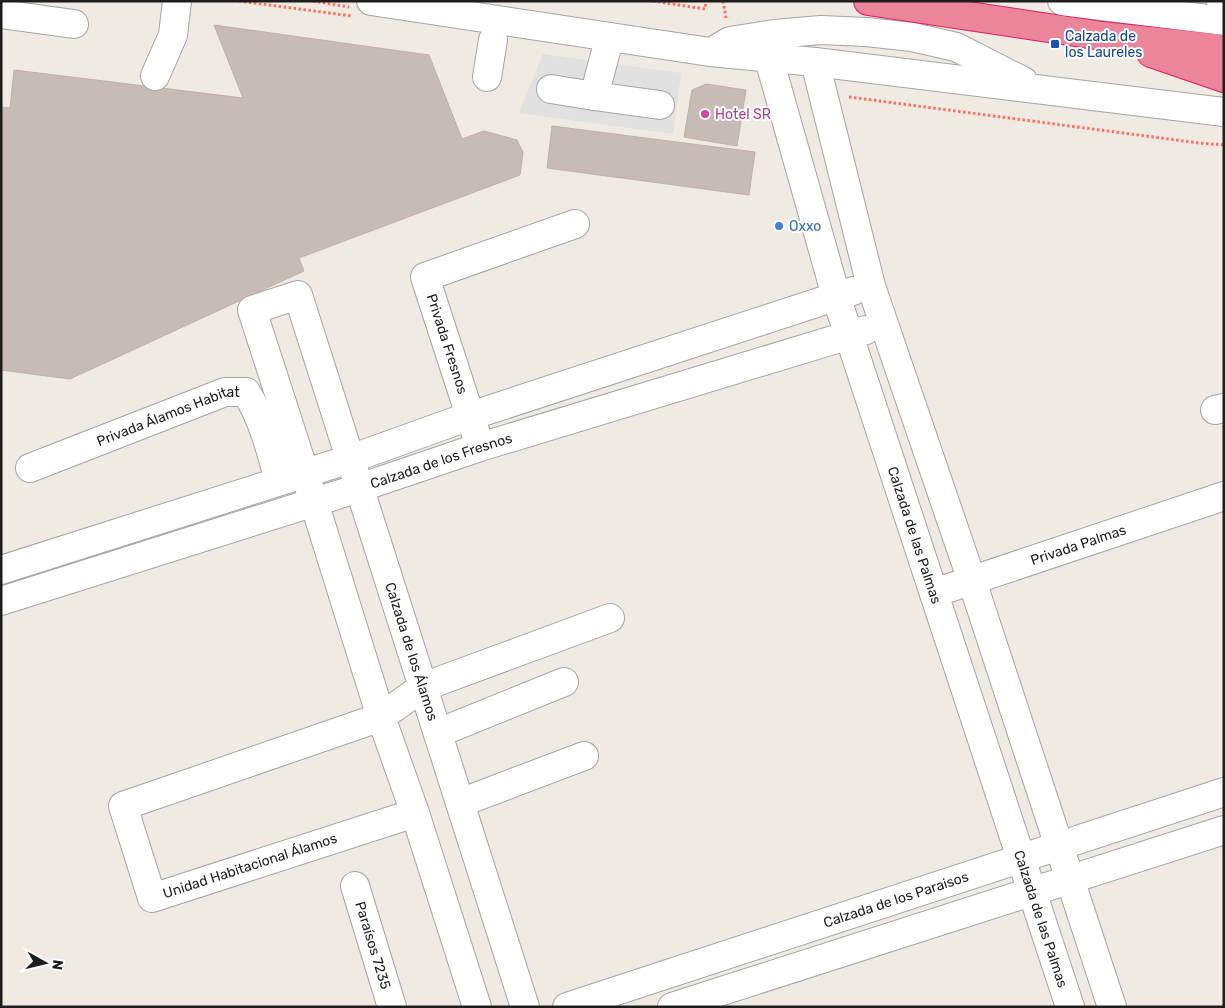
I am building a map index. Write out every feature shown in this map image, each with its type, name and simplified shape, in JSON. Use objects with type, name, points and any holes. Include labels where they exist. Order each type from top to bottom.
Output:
[{"type":"highway","points":[[868,1],[1102,36],[1224,50]]},
{"type":"highway","points":[[1102,36],[1224,78]]},
{"type":"street","points":[[155,76],[173,35],[177,1]]},
{"type":"street","points":[[371,1],[710,52],[815,62],[1224,112]]},
{"type":"street","points":[[1062,1],[1224,21]]},
{"type":"street","points":[[1,14],[74,24]]},
{"type":"street","points":[[710,52],[730,41],[775,34],[821,30],[912,37],[956,47],[1040,90]]},
{"type":"street","points":[[594,96],[609,37]]},
{"type":"street","points":[[487,77],[493,40]]},
{"type":"street","name":"Calzada de las Palmas","points":[[769,59],[848,335],[1070,1007]]},
{"type":"street","points":[[815,62],[871,286],[972,581],[1112,1007]]},
{"type":"street","points":[[551,89],[660,105]]},
{"type":"street","name":"Privada Fresnos","points":[[480,447],[425,277],[575,224]]},
{"type":"street","points":[[1,570],[350,459],[470,416],[871,286]]},
{"type":"street","name":"Calzada de los Álamos","points":[[292,477],[252,310],[298,295],[525,1007]]},
{"type":"street","name":"Calzada de los Fresnos","points":[[1,601],[359,488],[480,447],[884,324]]},
{"type":"street","name":"Privada Álamos Habitat","points":[[30,468],[225,392],[246,392],[256,407],[270,447],[292,477]]},
{"type":"street","points":[[292,477],[314,502],[381,717],[415,812],[478,1007]]},
{"type":"street","name":"Privada Palmas","points":[[934,593],[1224,496]]},
{"type":"street","points":[[381,717],[423,687],[610,618]]},
{"type":"street","points":[[438,733],[564,682]]},
{"type":"street","name":"Unidad Habitacional Álamos","points":[[381,717],[123,806],[152,898],[415,812]]},
{"type":"street","points":[[460,803],[584,756]]},
{"type":"street","name":"Calzada de los Paraisos","points":[[567,1007],[1224,792]]},
{"type":"street","points":[[672,1007],[1070,880],[1223,834]]},
{"type":"street","name":"Paraísos 7235","points":[[355,886],[392,1007]]},
{"type":"path","points":[[653,1],[705,9],[706,1]]},
{"type":"path","points":[[823,94],[1224,145]]},
{"type":"shaded area","points":[[543,54],[681,73],[673,134],[519,113]]},
{"type":"building","points":[[214,25],[429,55],[462,139],[484,131],[517,140],[523,152],[520,175],[299,258],[304,271],[70,379],[1,370],[1,107],[10,108],[14,70],[243,98]]},
{"type":"building","points":[[706,84],[746,90],[737,146],[684,137],[692,90]]},
{"type":"building","points":[[552,126],[755,152],[749,195],[547,168]]},
{"type":"place","name":"Calzada de los Laureles","points":[[1055,44]]},
{"type":"place","name":"Hotel SR","points":[[705,114]]},
{"type":"place","name":"Oxxo","points":[[779,226]]}]
